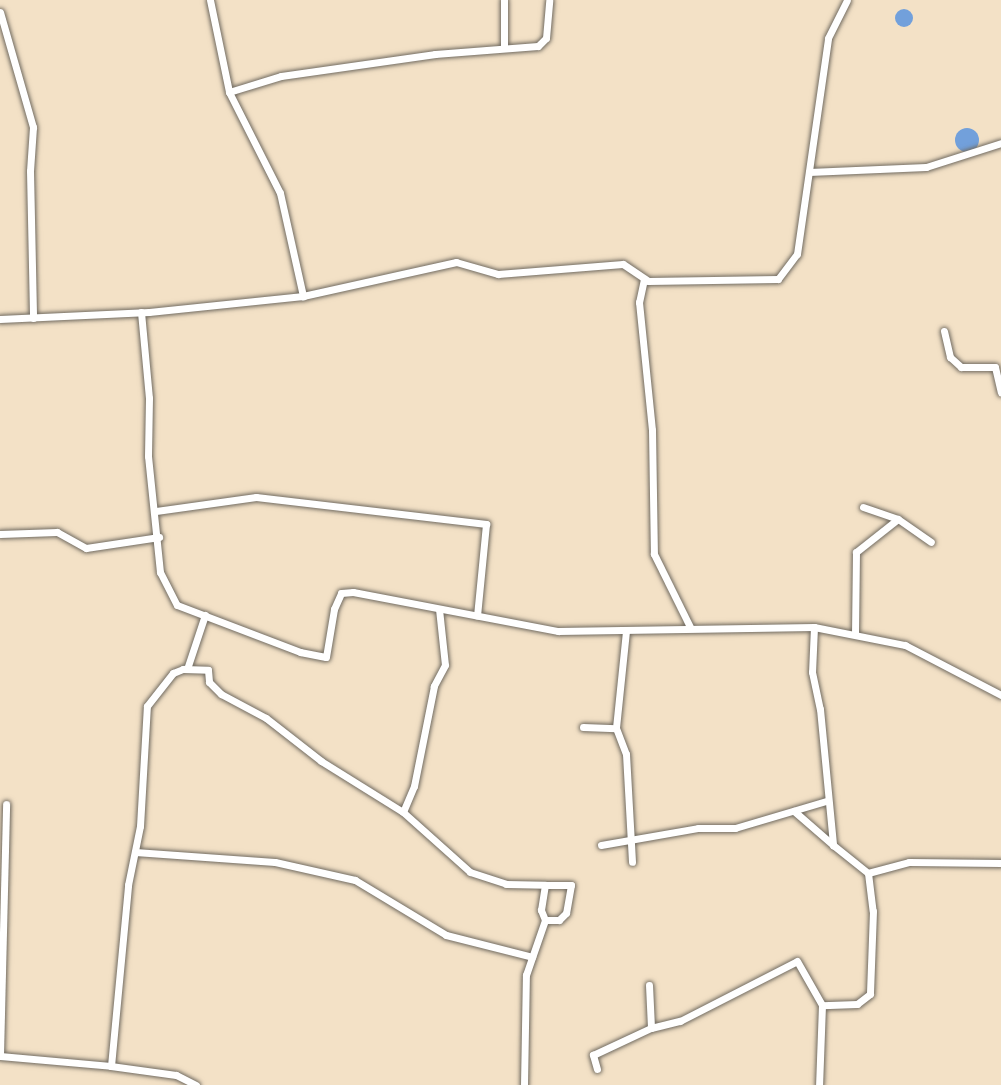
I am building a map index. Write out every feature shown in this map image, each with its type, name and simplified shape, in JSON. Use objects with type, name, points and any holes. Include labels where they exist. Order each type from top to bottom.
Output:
[{"type":"street","points":[[210,0],[229,92],[280,193],[303,296]]},
{"type":"street","points":[[504,0],[504,48]]},
{"type":"street","points":[[229,92],[281,76],[538,46],[546,38],[549,0]]},
{"type":"street","points":[[0,320],[141,312],[303,296],[456,262],[498,274],[623,264],[644,279],[778,279],[797,254],[828,38],[847,0]]},
{"type":"street","points":[[0,12],[33,127],[30,171],[33,318]]},
{"type":"street","points":[[808,172],[926,167],[1001,143]]},
{"type":"street","points":[[644,279],[639,302],[652,430],[654,554],[690,627]]},
{"type":"street","points":[[141,312],[149,398],[148,456],[166,591],[177,605],[300,652],[326,657],[341,593],[558,631],[814,627],[905,645],[1001,695]]},
{"type":"street","points":[[944,331],[950,358],[961,368],[995,367],[1001,392]]},
{"type":"street","points":[[156,511],[256,497],[486,524],[477,616]]},
{"type":"street","points":[[863,507],[898,519],[932,542]]},
{"type":"street","points":[[855,634],[856,552],[898,519]]},
{"type":"street","points":[[0,534],[57,532],[86,548],[159,537]]},
{"type":"street","points":[[403,812],[414,786],[434,686],[445,665],[439,609]]},
{"type":"street","points":[[187,669],[205,615]]},
{"type":"street","points":[[814,627],[812,672],[820,709],[826,802],[833,845]]},
{"type":"street","points":[[626,631],[616,728],[626,754],[632,862]]},
{"type":"street","points":[[111,1066],[135,852],[146,706],[173,673],[187,669],[208,670],[209,682],[221,694],[266,718],[321,761],[403,812],[470,872],[506,884],[571,885],[566,913],[559,920],[545,920]]},
{"type":"street","points":[[583,727],[616,728]]},
{"type":"street","points":[[601,845],[629,839],[735,828],[826,802]]},
{"type":"street","points":[[6,804],[0,1055],[176,1074],[196,1085]]},
{"type":"street","points":[[794,811],[868,873],[873,911],[870,994],[857,1003],[822,1005]]},
{"type":"street","points":[[135,852],[275,862],[355,880],[446,934],[532,957]]},
{"type":"street","points":[[868,873],[909,862],[1001,863]]},
{"type":"street","points":[[524,1085],[526,975],[545,920],[541,910],[545,885]]},
{"type":"street","points":[[597,1069],[593,1055],[651,1028],[680,1021],[797,961],[822,1005],[819,1085]]},
{"type":"street","points":[[649,985],[651,1028]]},
{"type":"water","points":[[904,9],[910,12],[913,18],[910,24],[904,27],[898,24],[895,18],[898,12]]},
{"type":"water","points":[[967,128],[976,131],[979,140],[976,149],[967,152],[958,149],[955,140],[958,131]]}]
